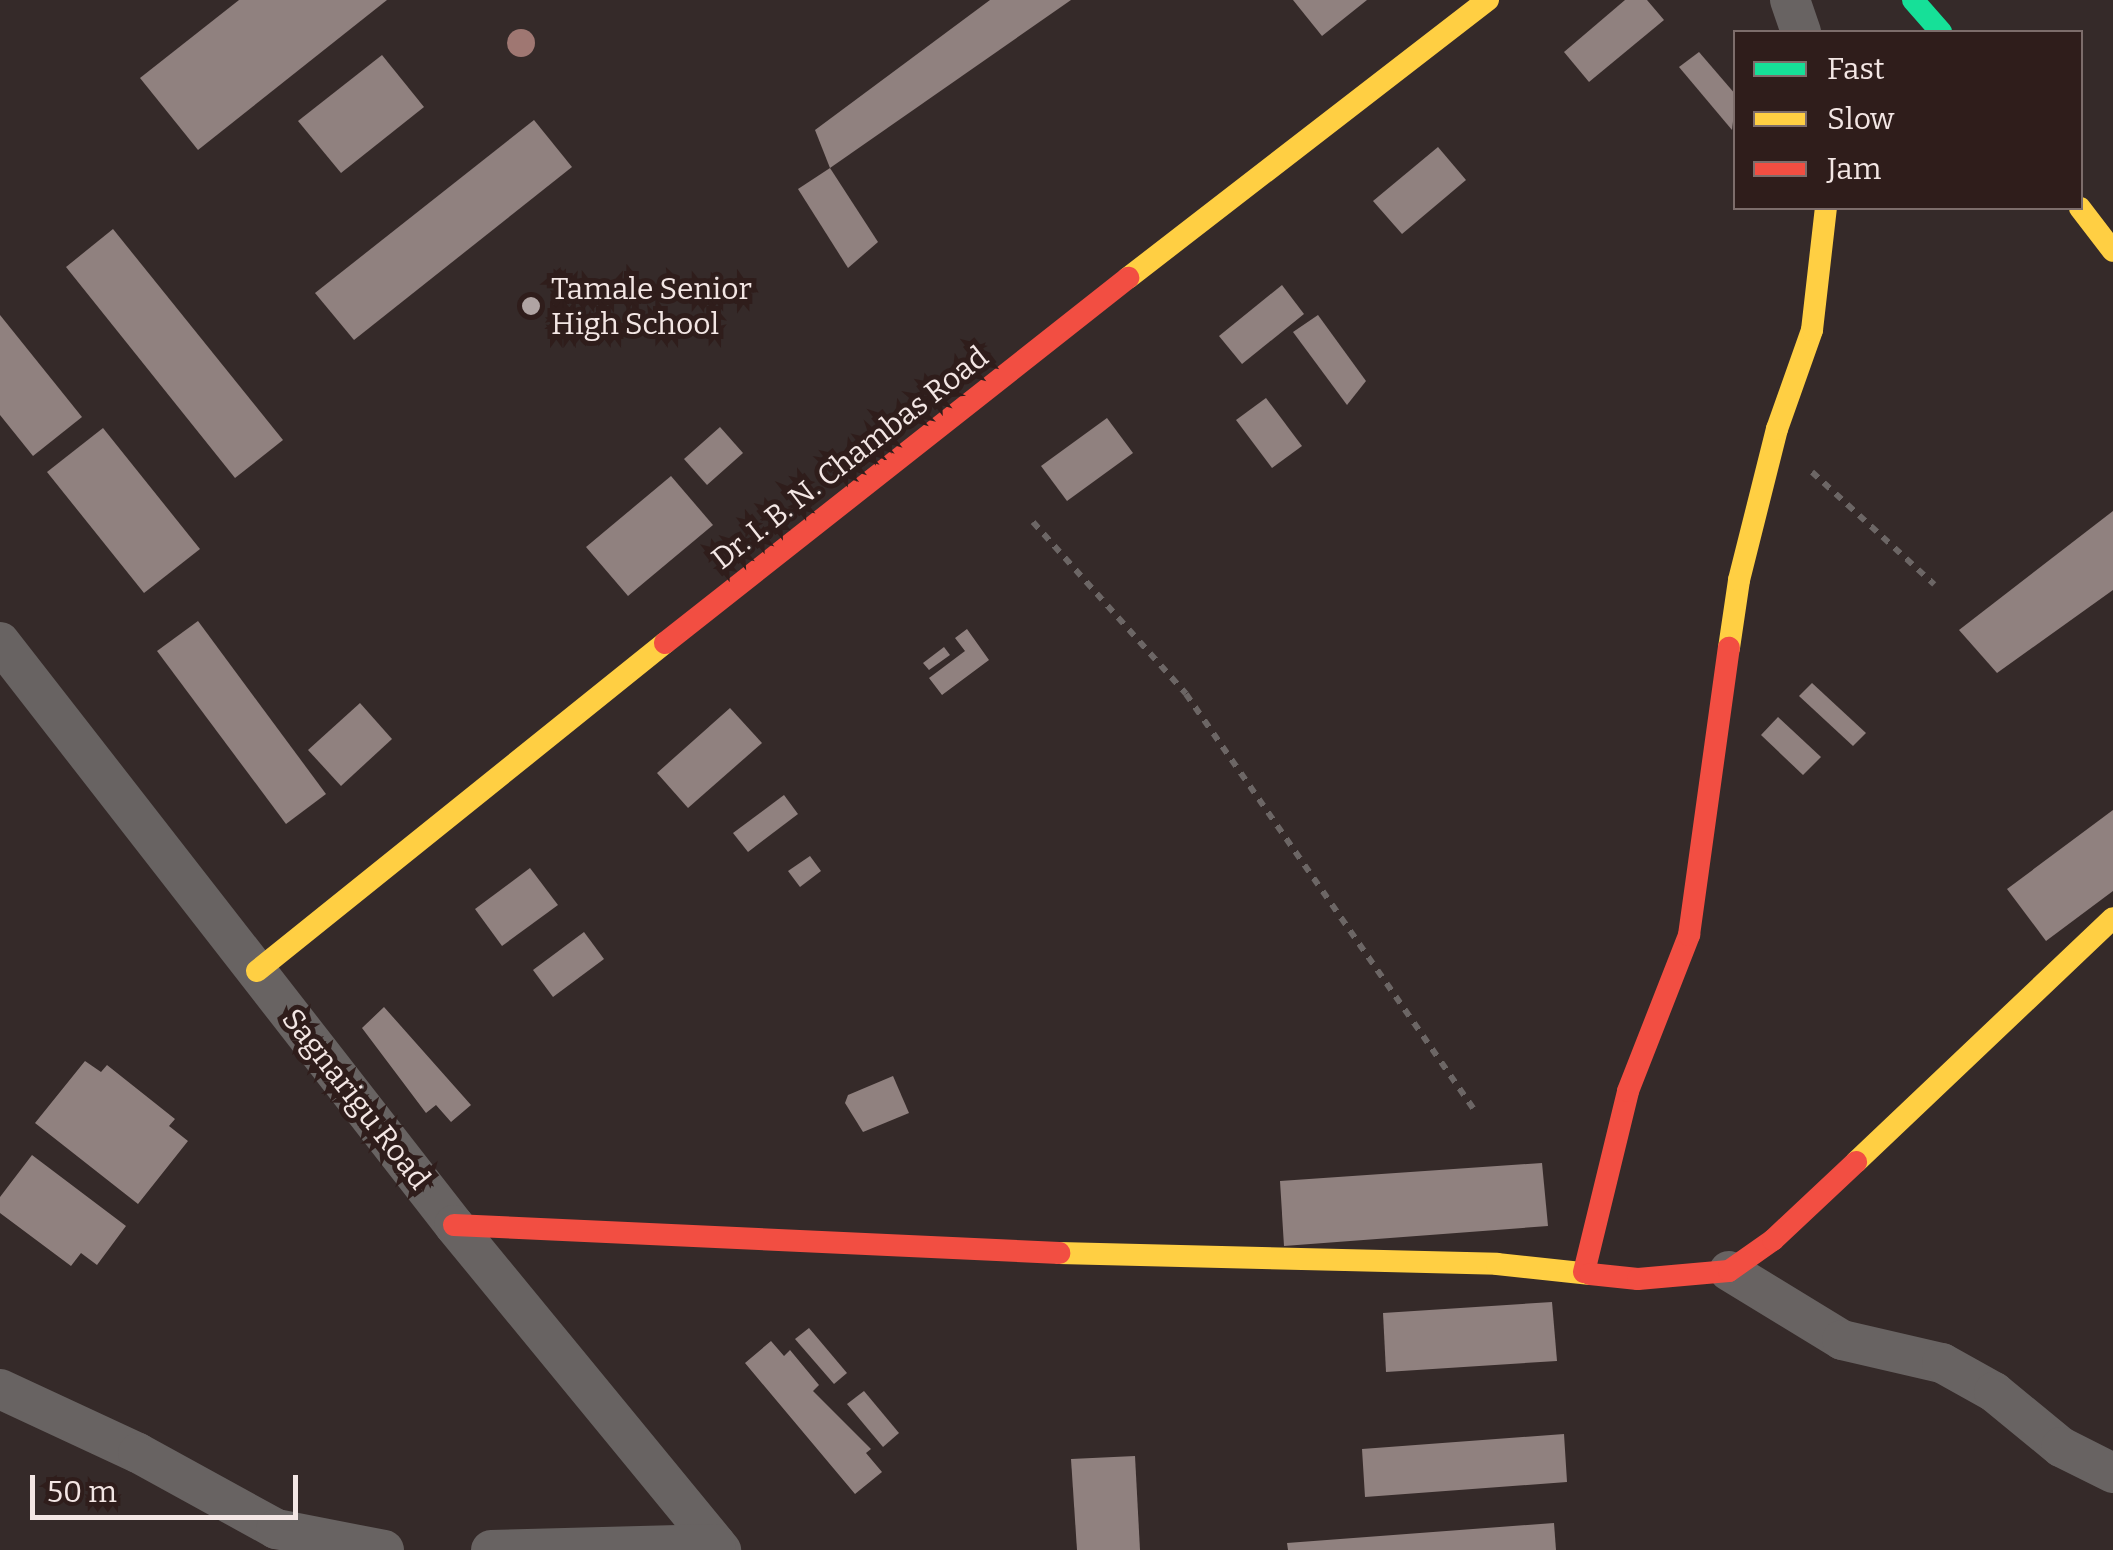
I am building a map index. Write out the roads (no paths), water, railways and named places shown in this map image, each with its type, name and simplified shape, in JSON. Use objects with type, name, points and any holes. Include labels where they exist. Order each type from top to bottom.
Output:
[{"type":"street","name":"Dr. I. B. N. Chambas Road","points":[[257,971],[896,458],[1488,0]]},
{"type":"street","points":[[1790,0],[1800,30]]},
{"type":"street","points":[[1913,0],[1939,30]]},
{"type":"street","points":[[1584,1272],[1628,1091],[1689,935],[1739,580],[1777,430],[1812,330],[1826,210]]},
{"type":"street","points":[[2082,210],[2113,251]]},
{"type":"street","name":"Sagnarigu Road","points":[[0,642],[454,1225],[718,1547]]},
{"type":"street","points":[[454,1225],[855,1248],[1497,1264],[1682,1281],[1729,1271],[1830,1189],[2113,918]]},
{"type":"street","points":[[1729,1271],[1842,1340],[1942,1364],[1994,1392],[2060,1447],[2113,1473]]},
{"type":"street","points":[[0,1389],[54,1411],[276,1529],[384,1550]]},
{"type":"street","points":[[491,1550],[718,1547]]},
{"type":"place","name":"Tamale Senior High School","points":[[531,306]]}]
